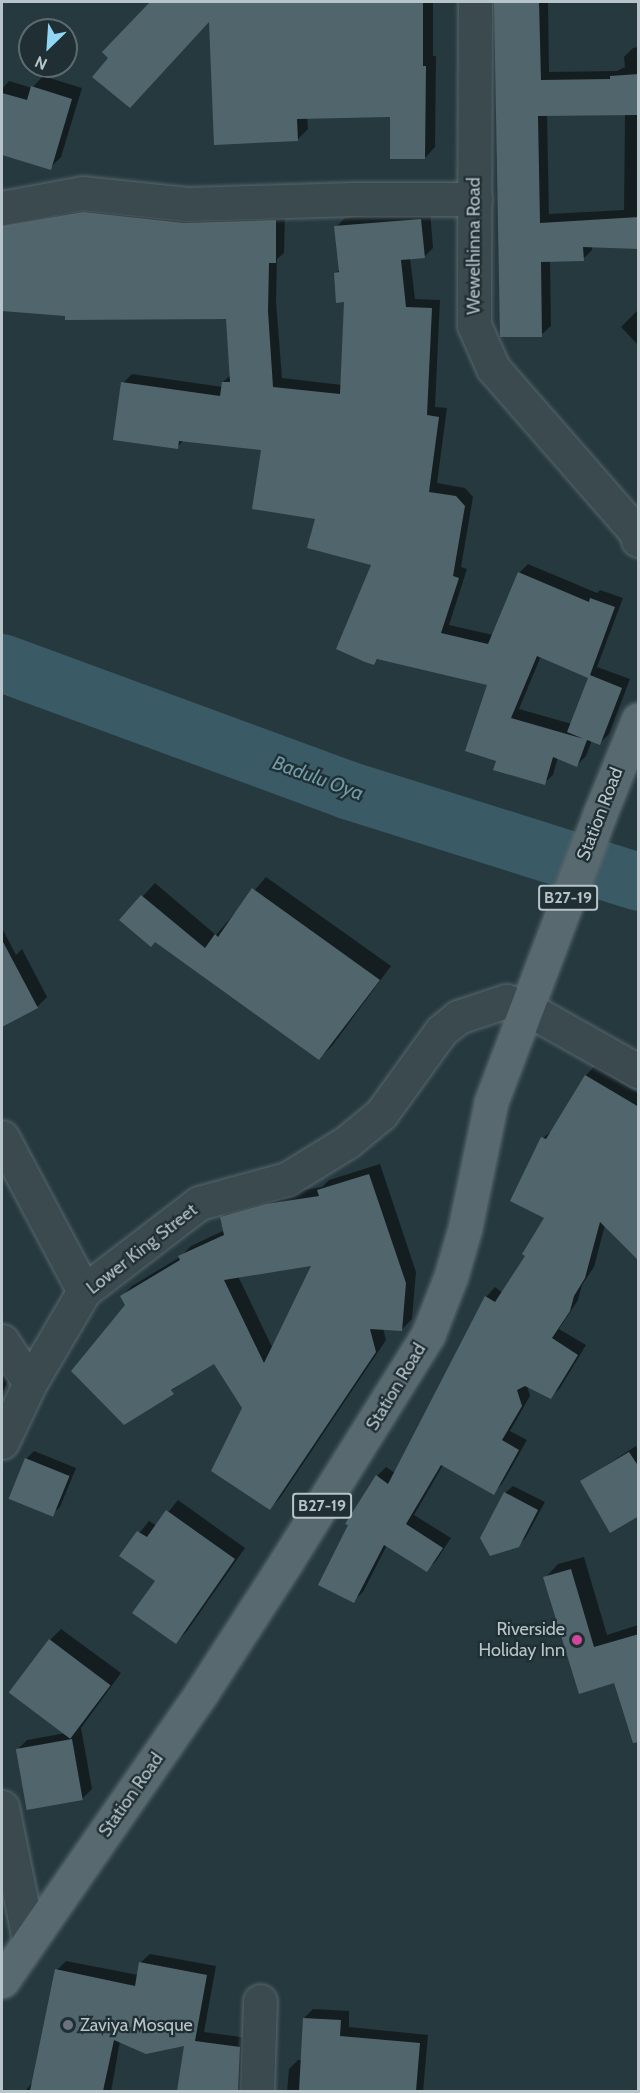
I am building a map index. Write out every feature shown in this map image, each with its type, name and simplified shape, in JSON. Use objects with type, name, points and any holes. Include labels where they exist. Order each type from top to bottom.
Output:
[{"type":"main road","name":"Station Road","points":[[2,1982],[202,1692],[428,1335],[452,1276],[465,1228],[491,1102],[598,816],[639,720]]},
{"type":"street","name":"Wewelhinna Road","points":[[474,2],[474,325],[493,368],[638,535]]},
{"type":"street","points":[[2,208],[82,193],[186,204],[355,199],[475,199]]},
{"type":"street","name":"Lower King Street","points":[[2,1442],[30,1383],[84,1291],[199,1203],[287,1179],[347,1142],[381,1114],[441,1031],[458,1017],[532,994],[639,1071]]},
{"type":"street","points":[[2,1137],[84,1291]]},
{"type":"street","points":[[2,1341],[30,1383]]},
{"type":"street","points":[[2,1807],[29,1940]]},
{"type":"street","points":[[257,2091],[260,2001]]},
{"type":"building","points":[[150,2],[423,2],[423,66],[426,66],[425,159],[390,159],[390,117],[297,119],[298,141],[214,145],[209,22],[130,108],[92,77],[108,58],[102,52]]},
{"type":"building","points":[[494,2],[539,2],[541,80],[610,79],[610,76],[639,74],[639,115],[538,116],[540,223],[639,217],[639,249],[583,247],[584,261],[541,262],[542,337],[500,337]]},
{"type":"building","points":[[31,86],[72,99],[51,170],[2,155],[2,93],[27,100]]},
{"type":"building","points":[[83,212],[184,223],[276,220],[276,263],[269,263],[268,311],[273,387],[340,394],[344,302],[336,303],[334,273],[339,272],[334,226],[421,219],[425,258],[401,260],[406,307],[432,308],[427,415],[439,417],[429,492],[456,496],[465,506],[453,576],[459,578],[441,633],[488,644],[518,572],[589,602],[590,598],[615,607],[590,675],[622,688],[600,745],[587,740],[577,767],[553,757],[545,785],[493,770],[496,761],[465,751],[487,685],[377,659],[374,665],[336,649],[371,565],[307,548],[315,519],[252,509],[261,450],[179,441],[178,449],[113,440],[121,382],[220,396],[222,382],[230,382],[226,319],[65,320],[65,316],[2,311],[2,226]],"holes":[[[537,656],[588,678],[567,732],[584,739],[511,718]]]},
{"type":"building","points":[[252,888],[380,980],[319,1060],[155,942],[151,947],[119,920],[141,895],[205,948],[215,934],[218,937]]},
{"type":"building","points":[[2,940],[38,1008],[2,1027]]},
{"type":"building","points":[[585,1075],[639,1107],[639,1261],[600,1222],[585,1278],[574,1296],[570,1311],[552,1338],[578,1355],[551,1399],[525,1386],[517,1390],[522,1406],[502,1440],[519,1450],[494,1495],[441,1465],[406,1524],[443,1548],[427,1572],[384,1545],[354,1603],[318,1585],[348,1525],[345,1524],[376,1475],[388,1484],[485,1296],[495,1302],[525,1256],[522,1254],[544,1218],[510,1201],[541,1137],[546,1139]]},
{"type":"building","points":[[369,1174],[406,1283],[402,1331],[370,1329],[376,1352],[270,1510],[211,1471],[242,1408],[214,1364],[171,1390],[174,1394],[124,1425],[71,1371],[125,1305],[120,1296],[180,1260],[178,1256],[224,1235],[220,1217],[266,1204],[319,1196],[317,1190]],"holes":[[[311,1266],[264,1363],[224,1280]]]},
{"type":"building","points":[[629,1452],[639,1467],[639,1516],[610,1533],[580,1481]]},
{"type":"building","points":[[25,1458],[70,1476],[53,1517],[9,1499]]},
{"type":"building","points":[[504,1492],[538,1510],[519,1547],[490,1556],[480,1538]]},
{"type":"building","points":[[166,1510],[235,1559],[176,1644],[132,1613],[155,1581],[119,1556],[137,1531],[147,1537]]},
{"type":"building","name":"Riverside Holiday Inn","points":[[571,1569],[594,1647],[639,1634],[639,1742],[633,1743],[614,1683],[579,1694],[543,1577]]},
{"type":"building","points":[[49,1639],[110,1685],[70,1739],[9,1693]]},
{"type":"building","points":[[72,1739],[83,1800],[27,1810],[16,1749]]},
{"type":"building","points":[[139,1962],[207,1975],[195,2041],[240,2047],[238,2091],[177,2091],[184,2046],[146,2054],[114,2040],[103,2091],[30,2091],[55,1969],[135,1986]]},
{"type":"building","points":[[303,2018],[341,2020],[340,2036],[420,2043],[416,2091],[299,2091]]},
{"type":"waterway","name":"Badulu Oya","points":[[2,663],[347,790],[638,882]]},
{"type":"place","name":"Riverside Holiday Inn","points":[[577,1640]]},
{"type":"place","name":"Zaviya Mosque","points":[[68,2025]]}]
